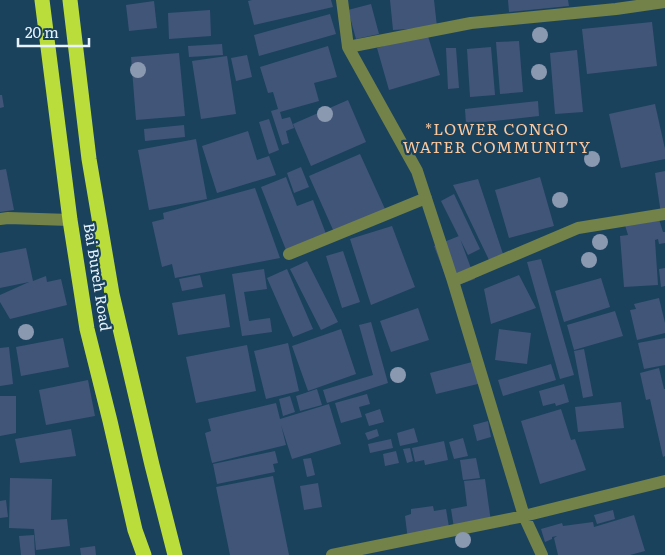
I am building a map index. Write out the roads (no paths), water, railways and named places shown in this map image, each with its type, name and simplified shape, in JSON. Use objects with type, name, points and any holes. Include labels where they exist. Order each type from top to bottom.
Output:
[{"type":"highway","name":"Bai Bureh Road","points":[[42,0],[70,220],[87,329],[135,530],[144,555]]},
{"type":"highway","name":"Bai Bureh Road","points":[[70,0],[89,159],[112,294],[175,555]]},
{"type":"street","points":[[342,0],[348,47],[417,171],[454,281],[524,516],[542,555]]},
{"type":"street","points":[[348,47],[470,23],[616,10],[665,2]]},
{"type":"street","points":[[290,254],[426,198]]},
{"type":"street","points":[[454,281],[578,228],[665,214]]},
{"type":"street","points":[[0,219],[70,220]]},
{"type":"street","points":[[332,555],[524,516],[665,481]]},
{"type":"district","name":"*LOWER CONGO WATER COMMUNITY","points":[[497,138]]}]
